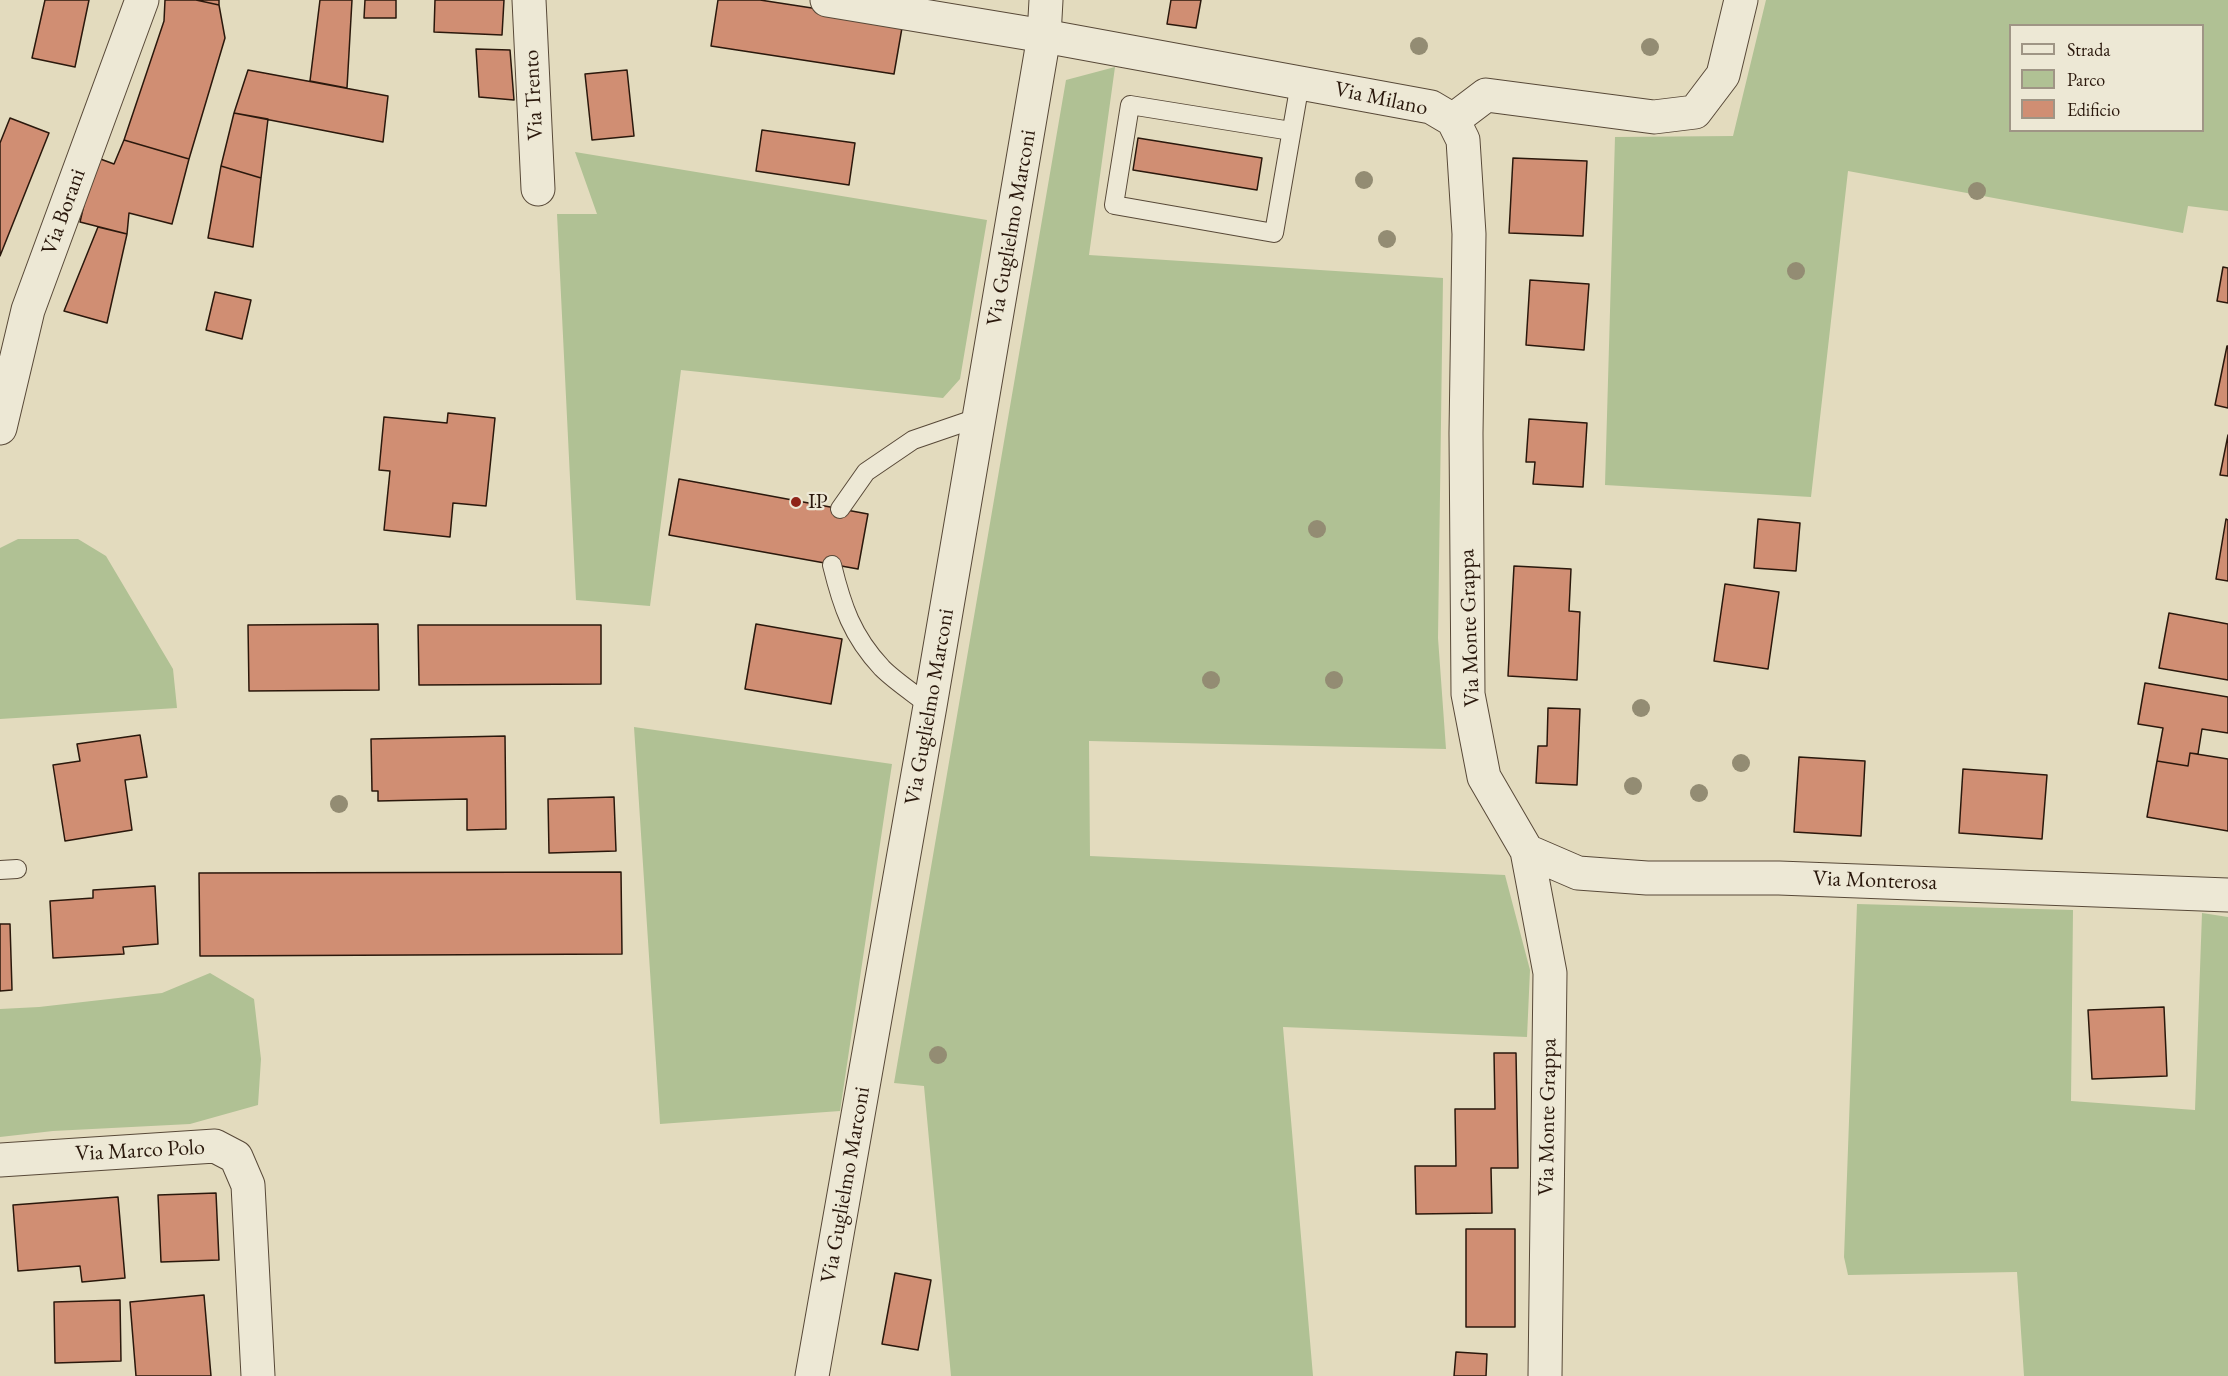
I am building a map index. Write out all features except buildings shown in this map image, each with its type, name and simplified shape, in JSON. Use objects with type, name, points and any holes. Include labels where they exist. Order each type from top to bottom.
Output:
[{"type":"street","name":"Via Borani","points":[[0,428],[28,310],[142,0]]},
{"type":"street","name":"Via Trento","points":[[529,0],[538,189]]},
{"type":"street","points":[[827,0],[1044,36],[1046,0]]},
{"type":"street","name":"Via Milano","points":[[1044,36],[1431,107],[1453,120],[1486,95],[1654,117],[1695,112],[1723,75],[1741,0]]},
{"type":"street","name":"Via Guglielmo Marconi","points":[[812,1376],[930,706],[1044,36]]},
{"type":"street","name":"Via Monte Grappa","points":[[1453,120],[1464,140],[1469,234],[1466,433],[1468,694],[1484,777],[1527,851],[1550,973],[1545,1376]]},
{"type":"street","name":"Via Monterosa","points":[[1527,851],[1578,873],[1647,878],[1779,878],[2228,895]]},
{"type":"street","name":"Via Marco Polo","points":[[0,1160],[215,1146],[236,1157],[249,1185],[258,1376]]},
{"type":"lane","points":[[1292,131],[1131,105],[1114,205],[1274,232],[1292,131],[1300,83]]},
{"type":"lane","points":[[840,509],[866,472],[913,440],[980,417]]},
{"type":"lane","points":[[832,565],[842,604],[856,633],[883,669],[930,706]]},
{"type":"green space","points":[[1766,0],[2228,0],[2228,211],[2188,206],[2183,233],[1848,171],[1811,497],[1605,485],[1615,137],[1733,136]]},
{"type":"green space","points":[[1115,67],[1089,255],[1443,278],[1438,638],[1446,749],[1089,741],[1090,856],[1505,875],[1530,970],[1527,1037],[1283,1027],[1313,1376],[951,1376],[924,1086],[894,1083],[1066,80]]},
{"type":"green space","points":[[575,152],[987,220],[960,379],[943,398],[681,370],[650,606],[576,600],[557,214],[597,214]]},
{"type":"green space","points":[[18,539],[78,539],[106,556],[173,669],[177,708],[0,719],[0,548]]},
{"type":"green space","points":[[634,727],[892,764],[840,1111],[660,1124]]},
{"type":"green space","points":[[1857,904],[2073,910],[2071,1101],[2195,1110],[2202,913],[2228,917],[2228,1376],[2024,1376],[2017,1272],[1848,1275],[1844,1257]]},
{"type":"green space","points":[[210,973],[254,999],[261,1059],[258,1105],[190,1124],[53,1131],[0,1137],[0,1009],[39,1007],[162,993]]},
{"type":"place","name":"IP","points":[[796,502]]}]
